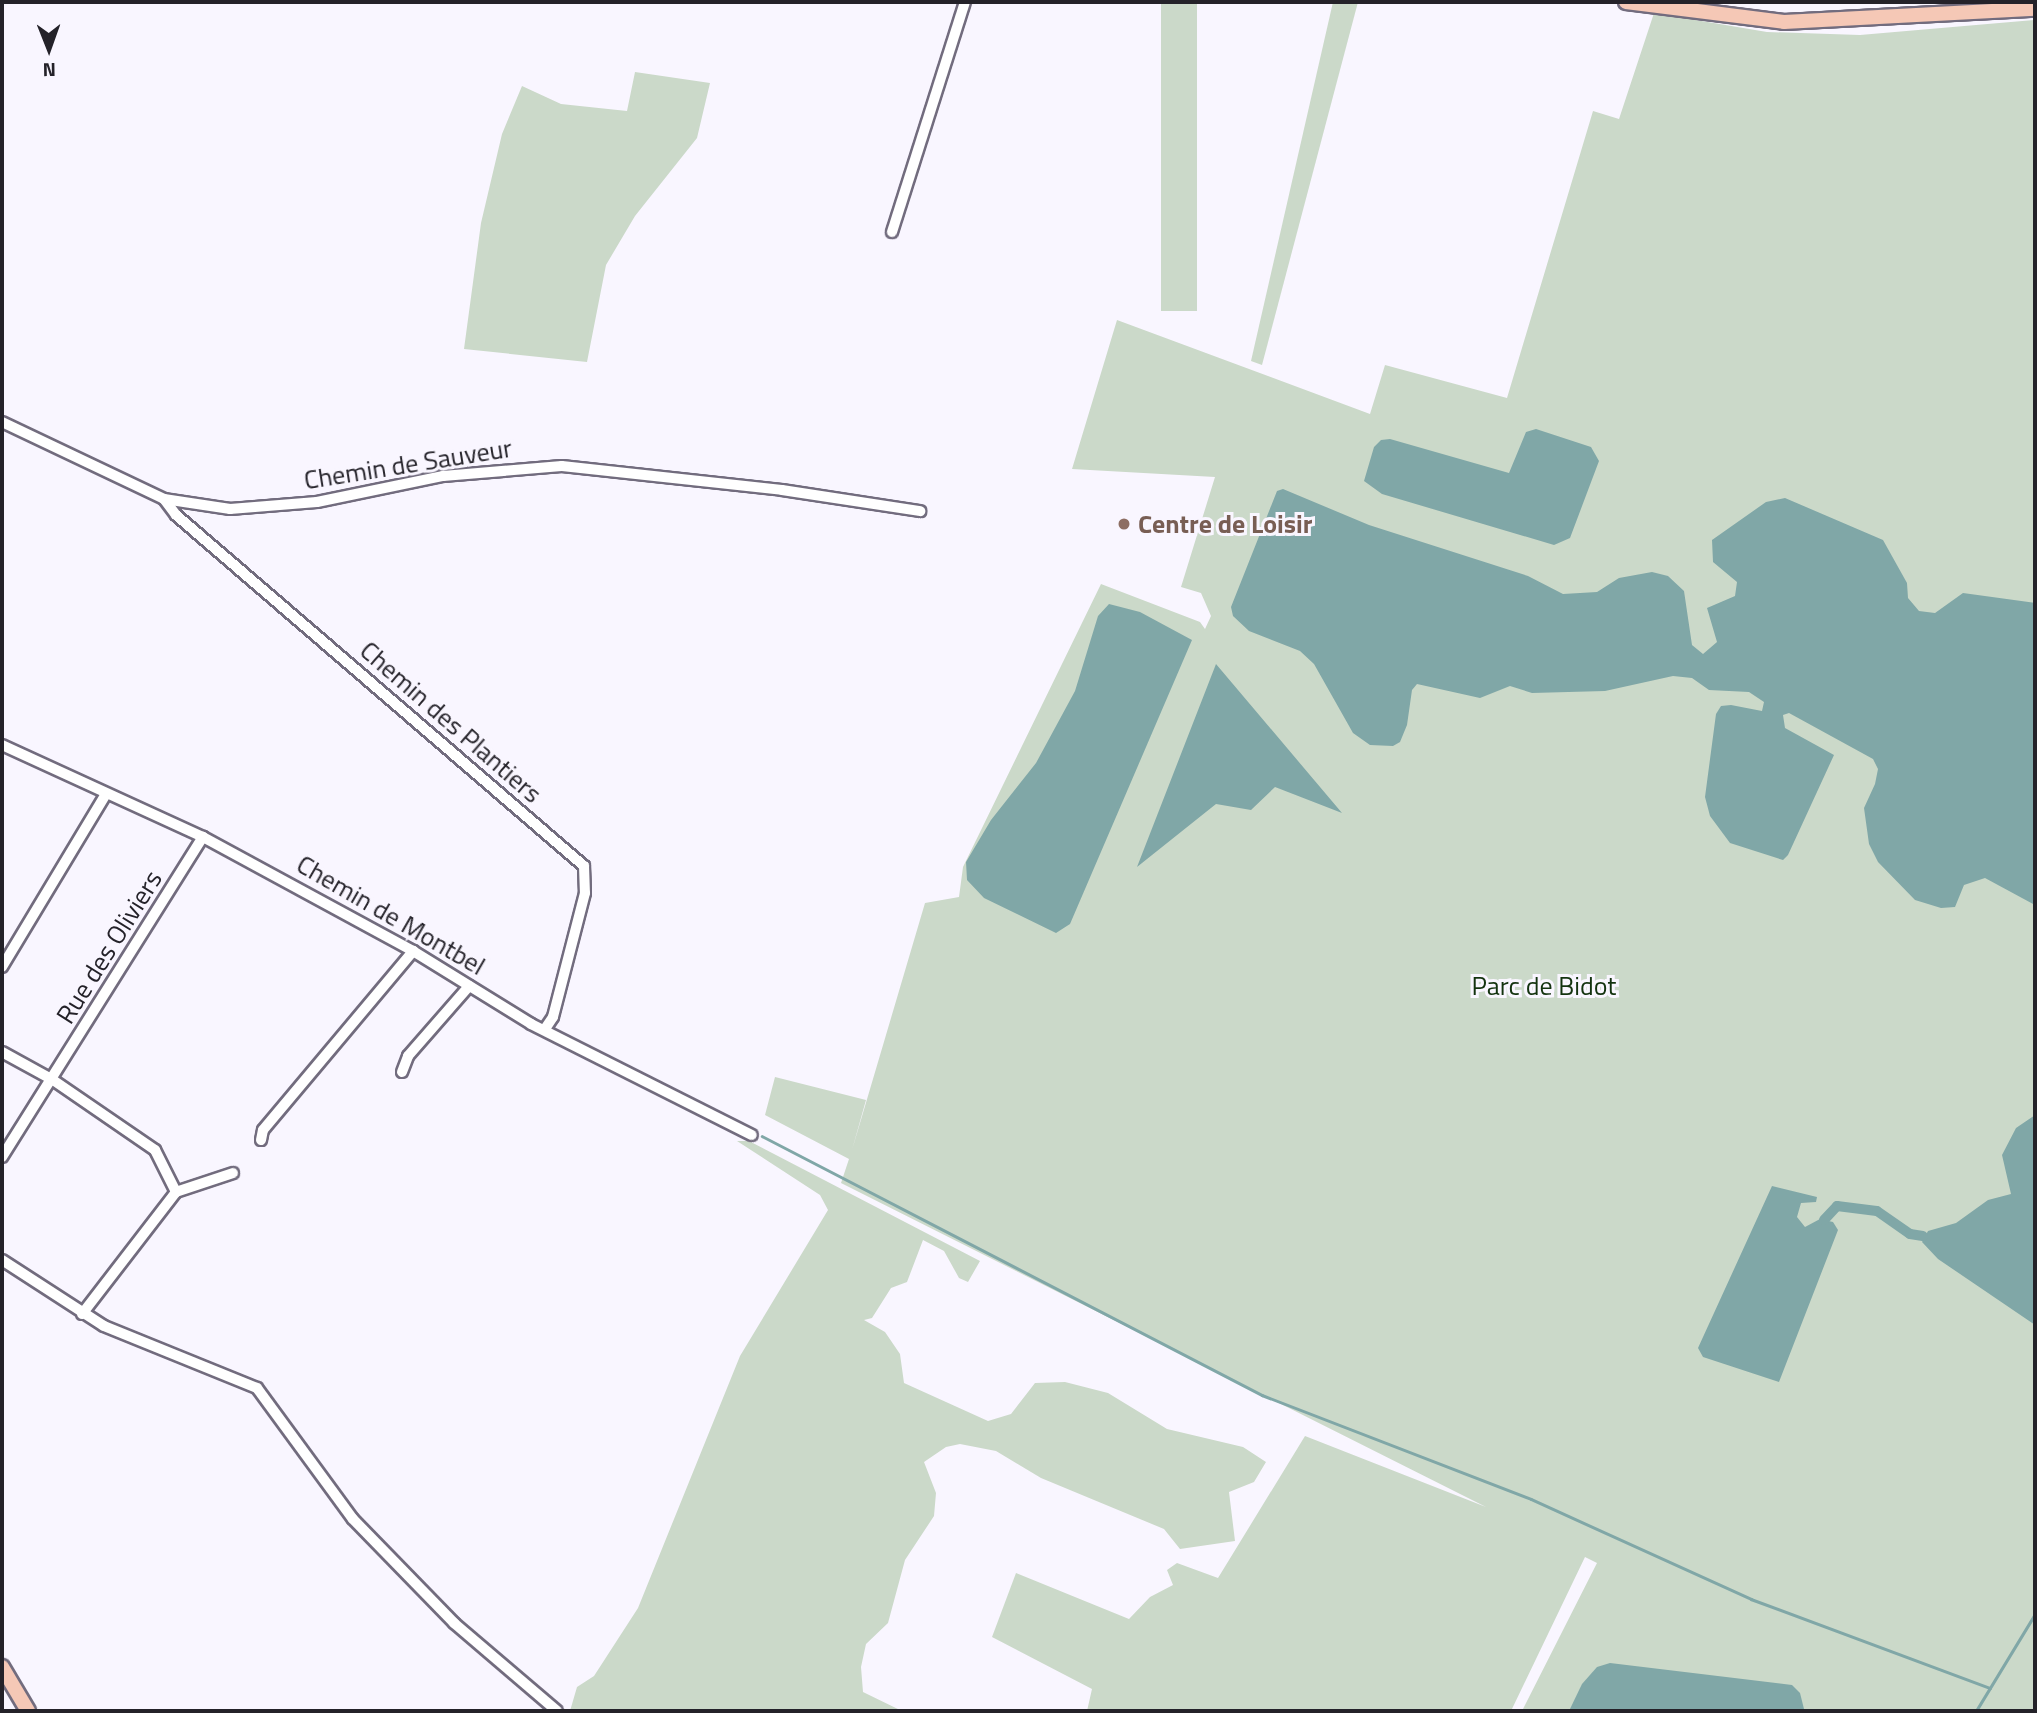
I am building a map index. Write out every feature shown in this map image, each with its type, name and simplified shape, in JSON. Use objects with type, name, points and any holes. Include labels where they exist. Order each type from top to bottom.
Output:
[{"type":"main road","points":[[1626,2],[1755,19],[1828,23],[2035,9]]},
{"type":"main road","points":[[2,1667],[28,1711]]},
{"type":"street","points":[[892,232],[965,2]]},
{"type":"street","name":"Chemin de Sauveur","points":[[2,422],[164,499],[242,509],[352,497],[443,476],[562,466],[782,490],[920,511]]},
{"type":"street","name":"Chemin des Plantiers","points":[[164,499],[176,515],[584,866],[585,893],[553,1017],[545,1029]]},
{"type":"street","name":"Chemin de Montbel","points":[[2,745],[203,837],[413,951],[545,1029],[752,1135]]},
{"type":"street","points":[[2,967],[106,794]]},
{"type":"street","name":"Rue des Oliviers","points":[[2,1157],[53,1080],[203,837]]},
{"type":"street","points":[[261,1140],[263,1130],[413,951]]},
{"type":"street","points":[[402,1072],[408,1056],[469,986]]},
{"type":"street","points":[[2,1052],[53,1080],[155,1150],[176,1192]]},
{"type":"street","points":[[82,1314],[176,1192],[233,1173]]},
{"type":"street","points":[[2,1260],[82,1314],[257,1388],[353,1519],[454,1623],[557,1711]]},
{"type":"green space","points":[[1161,2],[1197,2],[1197,311],[1161,311]]},
{"type":"green space","points":[[1333,2],[1358,2],[1262,365],[1251,361]]},
{"type":"green space","name":"Parc de Bidot","points":[[1654,13],[1767,32],[1860,35],[2035,20],[2035,1711],[1522,1711],[1597,1563],[1585,1557],[1511,1711],[1087,1711],[1092,1689],[992,1637],[1016,1573],[1129,1619],[1150,1597],[1173,1585],[1167,1570],[1177,1563],[1218,1578],[1305,1436],[1486,1507],[841,1183],[849,1159],[765,1115],[775,1077],[866,1100],[852,1150],[925,903],[959,897],[963,867],[1101,584],[1200,622],[1205,629],[1211,616],[1201,593],[1181,587],[1215,477],[1072,469],[1117,320],[1370,414],[1385,365],[1507,398],[1593,111],[1619,119]]},
{"type":"green space","points":[[635,72],[710,83],[697,138],[635,216],[606,265],[587,362],[464,349],[481,223],[502,134],[522,86],[561,104],[627,111]]},
{"type":"green space","points":[[737,1141],[749,1141],[980,1261],[968,1282],[959,1278],[944,1251],[923,1240],[907,1282],[891,1288],[872,1318],[864,1320],[885,1332],[900,1354],[904,1383],[988,1421],[1011,1414],[1035,1383],[1065,1382],[1108,1393],[1167,1429],[1243,1447],[1266,1462],[1254,1482],[1229,1492],[1235,1541],[1180,1549],[1164,1529],[1041,1478],[996,1451],[960,1444],[946,1447],[924,1462],[936,1493],[934,1516],[905,1560],[888,1623],[866,1644],[861,1667],[863,1692],[902,1711],[570,1711],[577,1687],[594,1676],[638,1608],[740,1356],[828,1210],[820,1195]]},
{"type":"shaded area","points":[[1536,429],[1591,447],[1599,461],[1570,538],[1554,545],[1382,494],[1364,481],[1374,447],[1381,440],[1390,439],[1509,473],[1526,432]]},
{"type":"shaded area","points":[[1283,489],[1369,525],[1528,576],[1563,594],[1597,592],[1619,578],[1652,572],[1668,576],[1684,591],[1692,645],[1703,654],[1717,642],[1707,608],[1735,596],[1737,582],[1713,562],[1712,540],[1766,502],[1785,498],[1883,540],[1907,583],[1908,598],[1919,611],[1935,613],[1963,593],[2035,603],[2035,905],[1985,878],[1964,885],[1955,907],[1941,908],[1915,900],[1878,862],[1869,844],[1864,808],[1875,784],[1878,769],[1873,759],[1789,713],[1783,715],[1785,728],[1834,755],[1788,855],[1783,860],[1730,843],[1710,816],[1705,797],[1716,714],[1721,706],[1731,705],[1762,711],[1764,702],[1749,692],[1709,690],[1692,678],[1673,676],[1605,691],[1532,693],[1510,686],[1480,698],[1417,684],[1412,690],[1407,725],[1400,742],[1393,746],[1370,745],[1353,733],[1314,664],[1300,651],[1249,631],[1233,616],[1231,607],[1277,491]]},
{"type":"shaded area","points":[[1109,604],[1140,612],[1192,640],[1070,924],[1056,933],[984,898],[967,880],[966,862],[991,820],[1036,763],[1075,691],[1098,616]]},
{"type":"shaded area","points":[[1216,664],[1342,813],[1275,787],[1251,810],[1216,804],[1137,867]]},
{"type":"shaded area","points":[[2035,1115],[2035,1325],[1938,1259],[1922,1242],[1928,1231],[1956,1223],[1988,1200],[2011,1194],[2002,1155],[2016,1128]]},
{"type":"shaded area","points":[[1772,1186],[1817,1197],[1816,1202],[1801,1203],[1797,1217],[1805,1227],[1820,1219],[1833,1222],[1838,1230],[1779,1382],[1703,1357],[1698,1348]]},
{"type":"shaded area","points":[[1610,1663],[1792,1685],[1800,1693],[1804,1709],[1569,1711],[1582,1684],[1597,1667]]},
{"type":"waterway","points":[[762,1136],[1262,1395],[1531,1499],[1751,1599],[1990,1688]]},
{"type":"waterway","points":[[1824,1220],[1837,1206],[1877,1211],[1910,1234],[1923,1236]]},
{"type":"waterway","points":[[1976,1711],[2035,1614]]},
{"type":"place","name":"Centre de Loisir","points":[[1124,524]]}]
